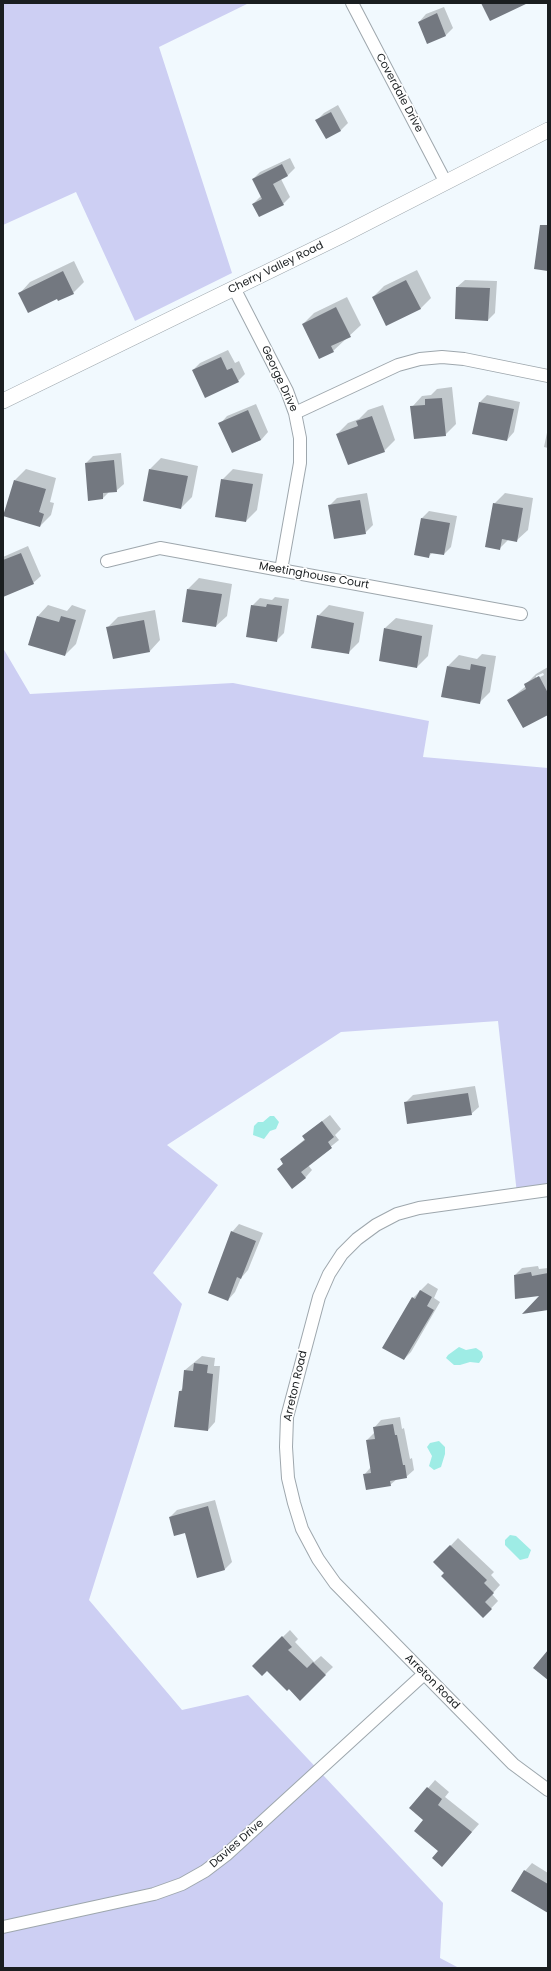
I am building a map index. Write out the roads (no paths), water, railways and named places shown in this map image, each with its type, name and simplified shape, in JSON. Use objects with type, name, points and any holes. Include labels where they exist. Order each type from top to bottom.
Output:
[{"type":"street","name":"Coverdale Drive","points":[[352,3],[446,183]]},
{"type":"street","name":"Cherry Valley Road","points":[[3,401],[446,183],[548,130]]},
{"type":"street","name":"George Drive","points":[[234,288],[287,391],[295,414],[300,438],[300,462],[281,570]]},
{"type":"street","points":[[295,414],[398,365],[420,359],[442,357],[464,359],[548,376]]},
{"type":"street","name":"Meetinghouse Court","points":[[107,561],[160,548],[520,614]]},
{"type":"street","name":"Arreton Road","points":[[548,1190],[419,1208],[390,1218],[376,1225],[357,1239],[342,1254],[329,1274],[319,1297],[289,1409],[286,1447],[288,1478],[294,1503],[308,1541],[318,1559],[335,1583],[514,1764],[548,1790]]},
{"type":"street","name":"Davies Drive","points":[[3,1927],[154,1894],[182,1884],[205,1871],[226,1855],[424,1674]]}]
